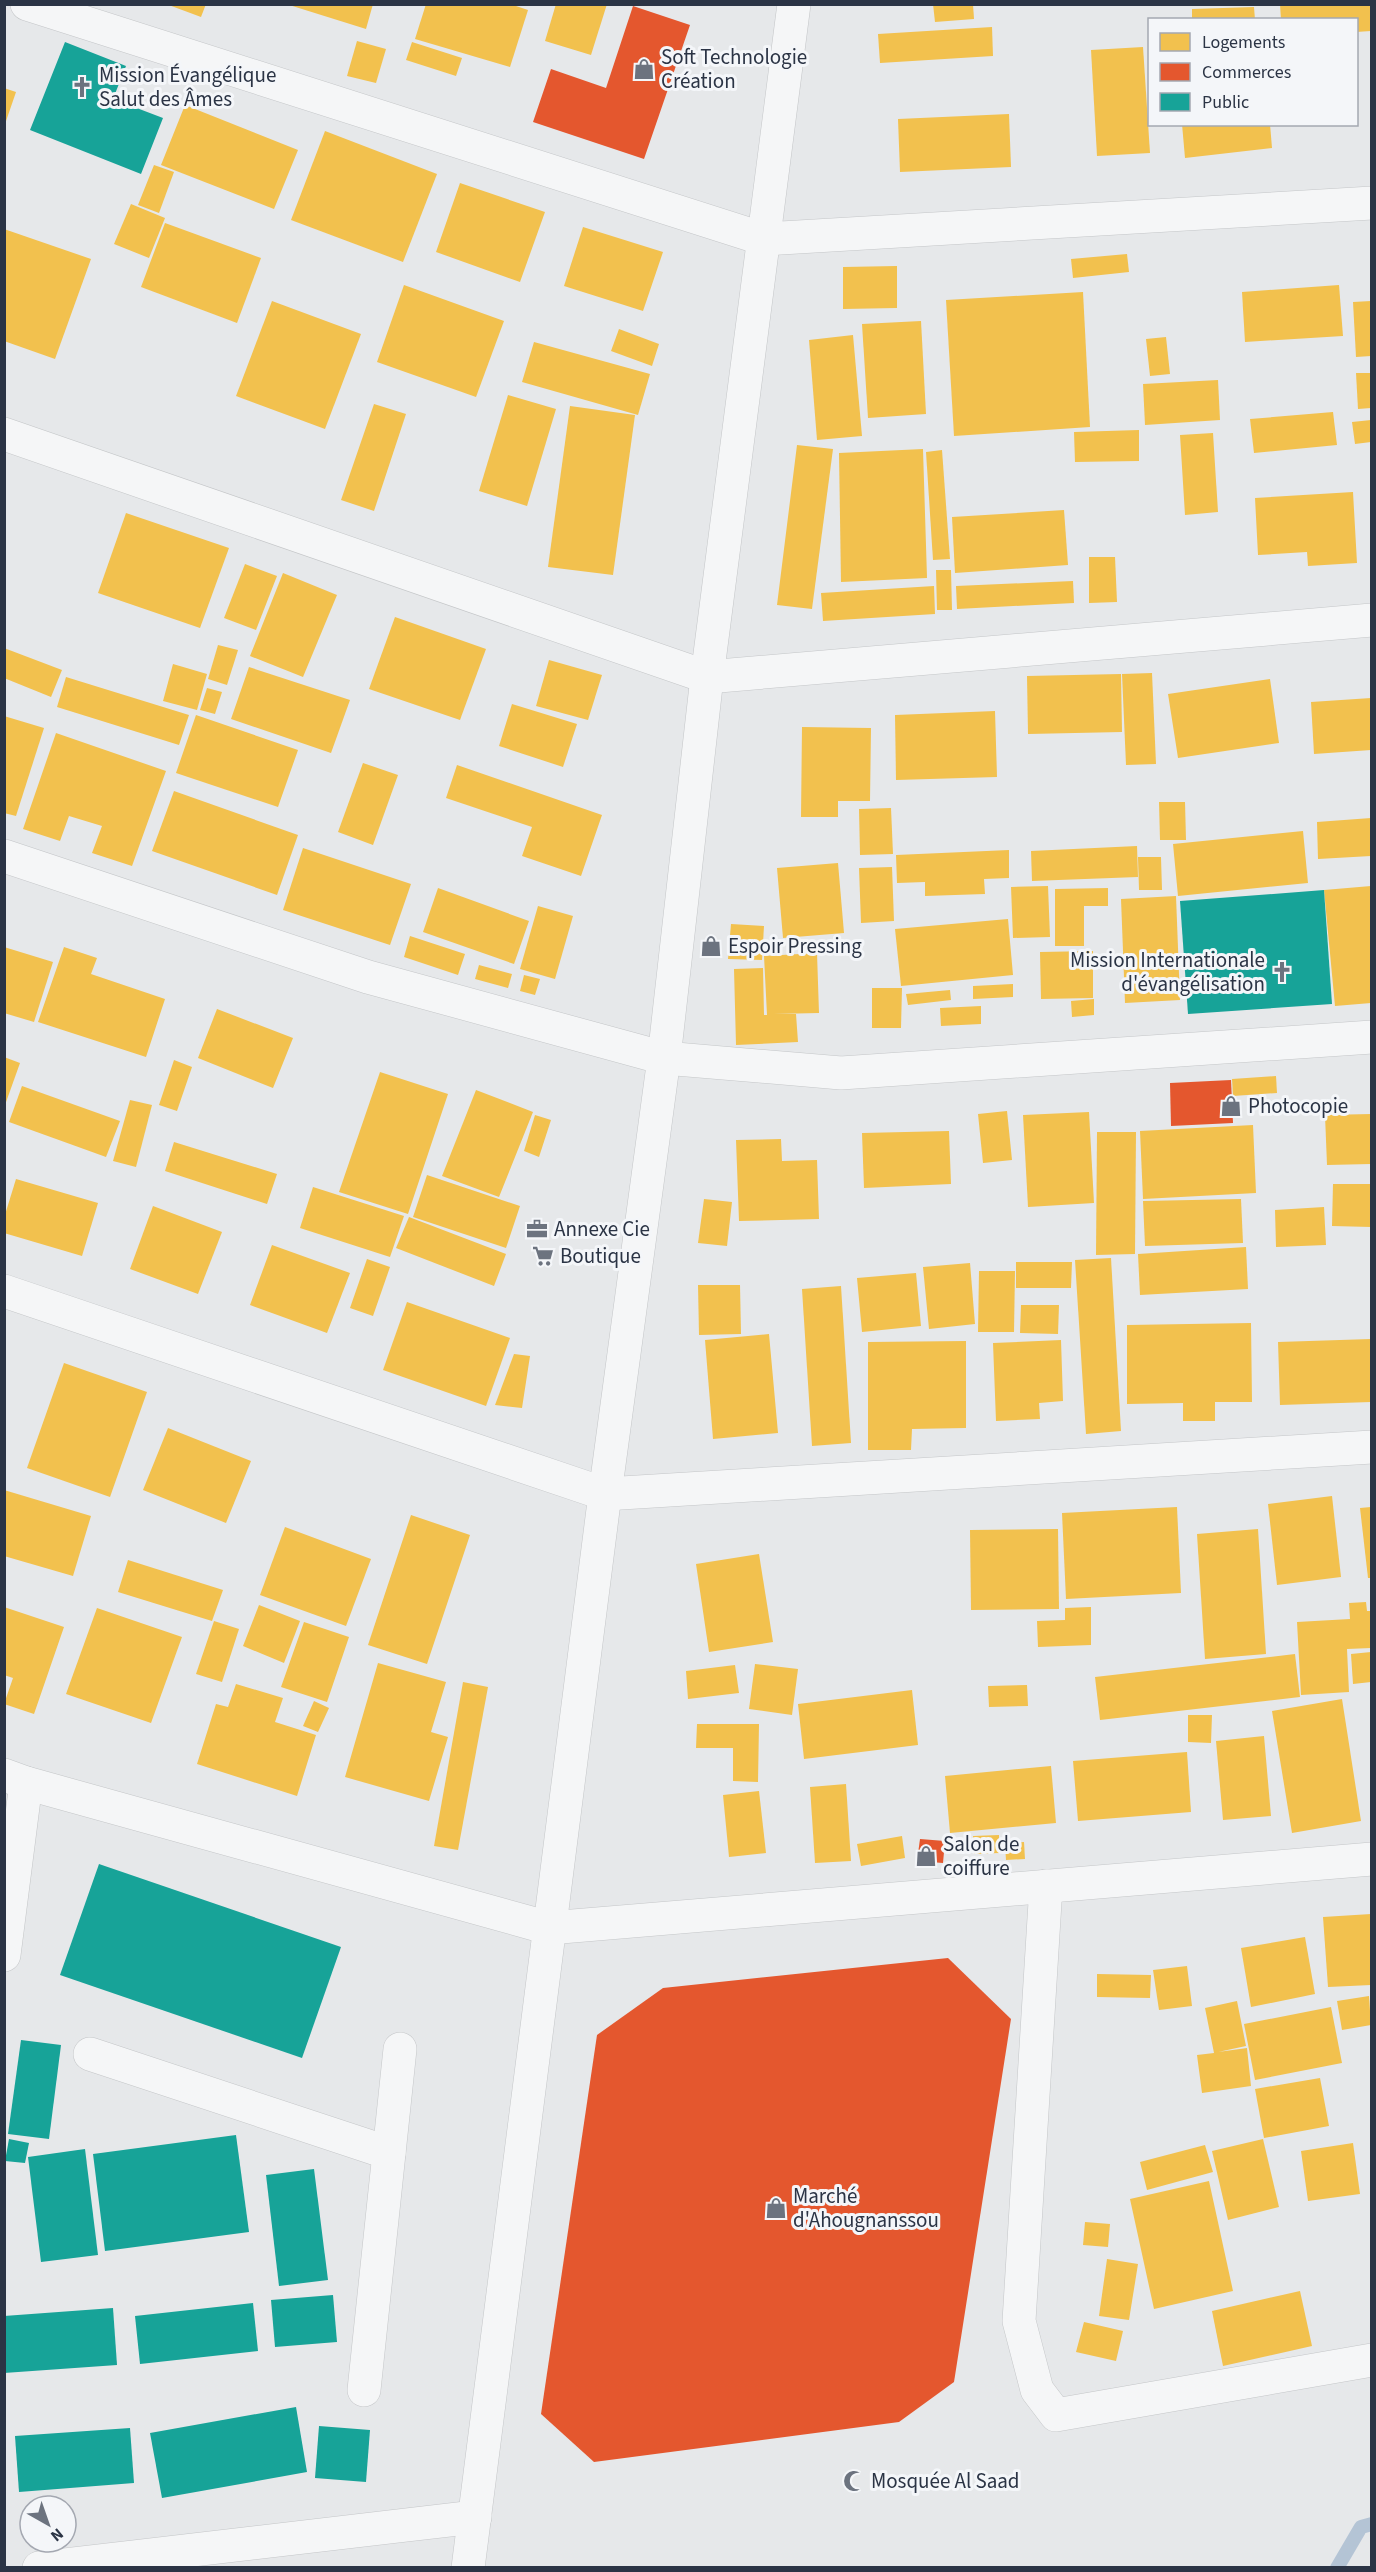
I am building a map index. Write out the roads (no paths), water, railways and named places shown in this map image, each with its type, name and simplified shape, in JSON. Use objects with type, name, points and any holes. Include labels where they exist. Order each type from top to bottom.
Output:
[{"type":"street","points":[[27,4],[764,239],[1371,203]]},
{"type":"street","points":[[468,2568],[605,1494],[664,1058],[707,677],[794,4]]},
{"type":"street","points":[[4,434],[707,677],[1371,620]]},
{"type":"street","points":[[4,856],[368,977],[664,1058],[841,1074],[1371,1037]]},
{"type":"street","points":[[4,1291],[605,1494],[1371,1447]]},
{"type":"street","points":[[4,1955],[15,1779],[549,1928],[1371,1859]]},
{"type":"street","points":[[1046,1886],[1019,2321],[1037,2390],[1056,2415],[1371,2360]]},
{"type":"street","points":[[364,2390],[400,2049]]},
{"type":"street","points":[[90,2055],[389,2154]]},
{"type":"street","points":[[39,2568],[475,2517]]},
{"type":"waterway","points":[[1337,2568],[1361,2527],[1372,2524]]},
{"type":"place","name":"Soft Technologie Création","points":[[644,69]]},
{"type":"place","name":"Mission Évangélique Salut des Âmes","points":[[82,87]]},
{"type":"place","name":"Espoir Pressing","points":[[711,946]]},
{"type":"place","name":"Mission Internationale d'évangélisation","points":[[1282,972]]},
{"type":"place","name":"Photocopie","points":[[1231,1106]]},
{"type":"place","name":"Annexe Cie","points":[[537,1229]]},
{"type":"place","name":"Boutique","points":[[543,1256]]},
{"type":"place","name":"Salon de coiffure","points":[[926,1856]]},
{"type":"place","name":"Marché d'Ahougnanssou","points":[[776,2208]]},
{"type":"place","name":"Mosquée Al Saad","points":[[854,2481]]}]
